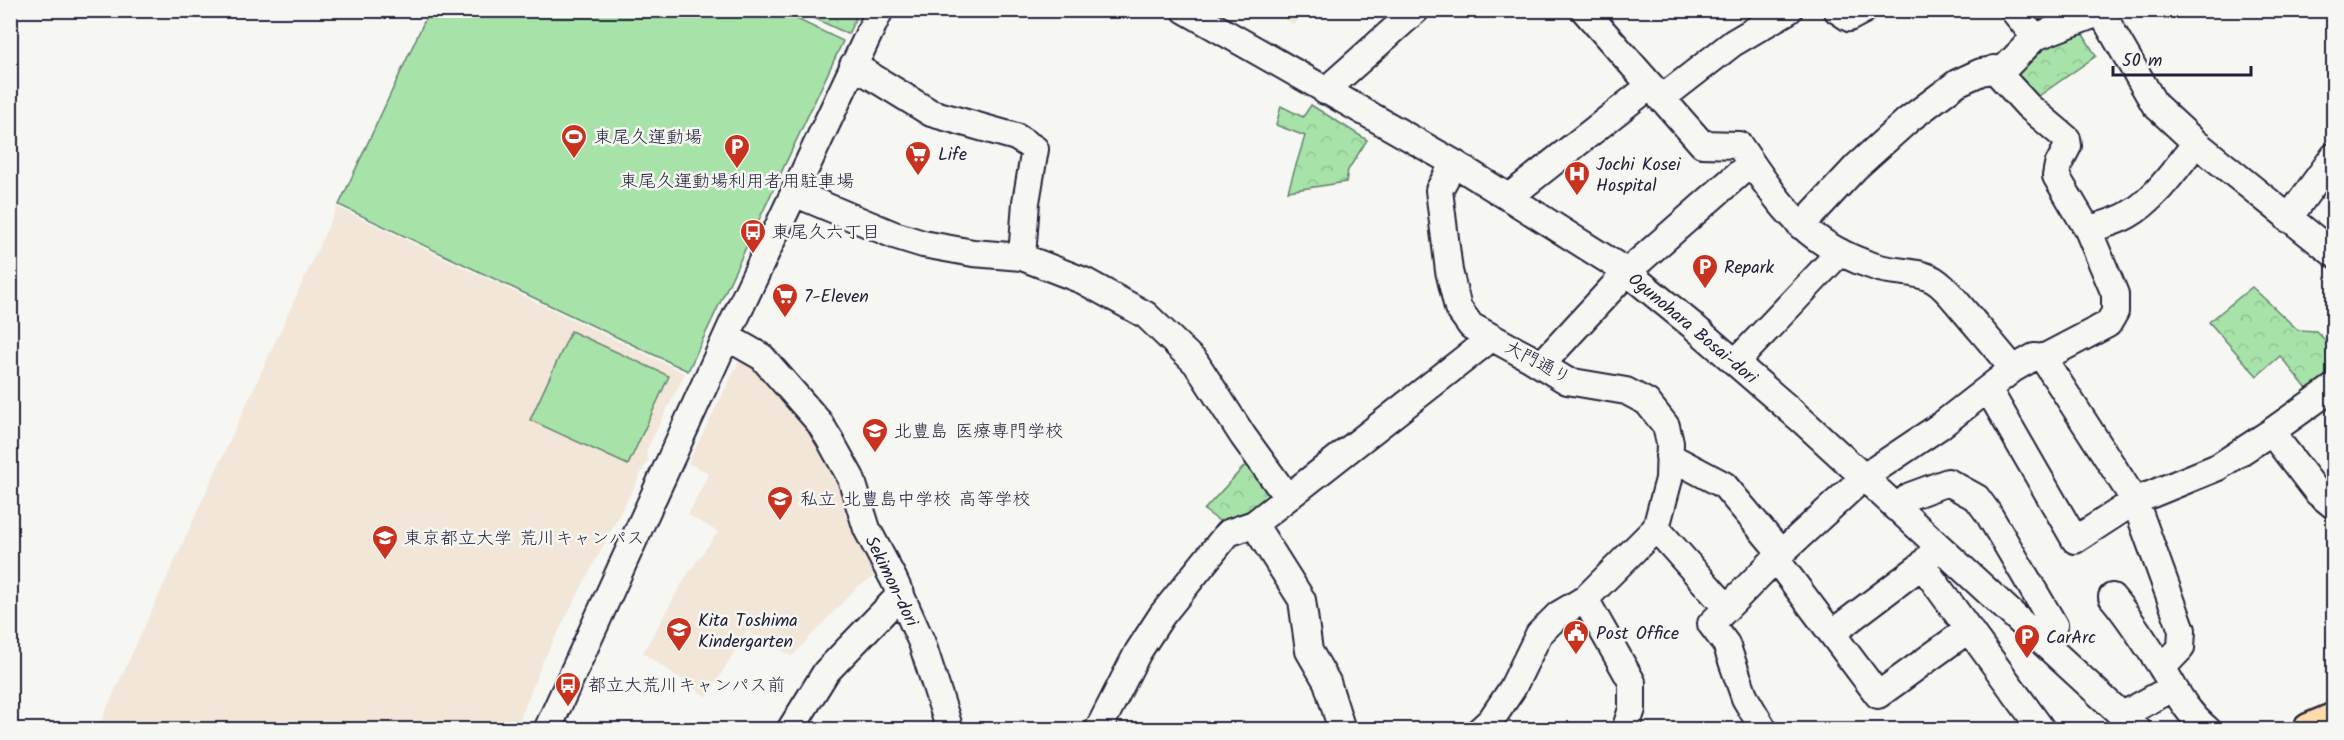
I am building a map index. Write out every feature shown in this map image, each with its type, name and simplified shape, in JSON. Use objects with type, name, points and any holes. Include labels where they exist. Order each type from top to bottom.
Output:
[{"type":"main road","points":[[2310,729],[2334,720]]},
{"type":"street","points":[[547,729],[880,10]]},
{"type":"street","name":"Ogunohara Bosai-dori","points":[[1185,10],[1454,163],[1627,272],[1736,362],[1939,545],[2130,722]]},
{"type":"street","points":[[1325,91],[1416,10]]},
{"type":"street","points":[[1584,10],[1702,144],[1739,145],[1785,210],[1818,240],[1877,267],[1933,280],[1948,292],[2013,369]]},
{"type":"street","points":[[1509,197],[1656,92],[1789,10]]},
{"type":"street","points":[[1837,10],[1849,18],[1864,10]]},
{"type":"street","points":[[2013,10],[2035,36]]},
{"type":"street","points":[[1801,226],[1856,167],[1908,120],[1957,82],[1981,72],[2005,68],[2035,36],[2101,12],[2156,105],[2196,143],[2334,254]]},
{"type":"street","points":[[853,66],[931,113],[1016,138],[1035,149],[1026,202],[1022,257]]},
{"type":"street","points":[[1764,729],[1745,698],[1726,644],[1711,624],[1778,556],[1864,477],[1940,426],[2013,369],[2034,357],[2043,357],[2108,324],[2115,312],[2115,294],[2088,230],[2056,176],[2058,165],[2068,146],[2067,138],[2028,106],[1994,69]]},
{"type":"street","points":[[2088,230],[2128,215],[2145,202],[2196,143]]},
{"type":"street","points":[[2288,219],[2334,156]]},
{"type":"street","name":"大門通り","points":[[1454,163],[1439,190],[1449,271],[1458,308],[1472,326],[1567,381],[1626,391],[1647,402],[1666,426],[1669,456],[1669,479],[1656,528]]},
{"type":"street","points":[[1541,365],[1627,272],[1751,163]]},
{"type":"street","points":[[794,193],[894,235],[923,244],[973,253],[1022,257],[1084,281],[1146,315],[1196,363],[1243,436],[1287,497]]},
{"type":"street","points":[[1736,362],[1840,252]]},
{"type":"street","name":"Sekimon-dori","points":[[727,337],[762,357],[819,422],[851,478],[867,529],[901,594],[925,652],[950,729]]},
{"type":"street","points":[[1098,729],[1138,652],[1162,615],[1228,533],[1254,524],[1491,338]]},
{"type":"street","points":[[2043,357],[2135,501],[2182,630],[2181,648],[2167,678],[2146,700],[2130,722]]},
{"type":"street","points":[[1988,389],[2075,540],[2135,501],[2218,467],[2334,387]]},
{"type":"street","points":[[2271,432],[2318,493],[2334,506]]},
{"type":"street","points":[[1669,456],[1724,485],[1878,694],[1969,629]]},
{"type":"street","points":[[1896,508],[1910,496],[1948,482],[1977,498],[2025,572],[2054,625],[2043,641]]},
{"type":"street","points":[[1254,524],[1302,600],[1309,651],[1327,682],[1342,729]]},
{"type":"street","points":[[1480,729],[1491,720],[1512,689],[1539,634],[1558,615],[1585,599],[1656,528],[1727,608]]},
{"type":"street","points":[[1832,633],[1922,565],[1939,545]]},
{"type":"street","points":[[1922,565],[2042,729]]},
{"type":"street","points":[[790,729],[826,672],[901,594]]},
{"type":"street","points":[[2112,597],[2197,720],[2208,729]]},
{"type":"street","points":[[1585,599],[1632,682],[1632,709],[1625,729]]},
{"type":"shaded area","points":[[1272,11],[1304,11],[1294,25]]},
{"type":"shaded area","name":"東京都立大学 荒川キャンパス","points":[[337,207],[685,373],[646,451],[648,460],[543,661],[516,729],[97,730]]},
{"type":"shaded area","name":"私立 北豊島中学校 高等学校","points":[[742,356],[817,425],[880,573],[856,588],[792,656],[747,631],[707,697],[643,653],[685,578],[718,532],[688,515],[709,473],[688,463]]},
{"type":"green space","name":"東尾久運動場","points":[[429,11],[780,11],[843,41],[688,371],[339,205]]},
{"type":"green space","points":[[799,11],[859,11],[848,34]]},
{"type":"green space","points":[[2078,26],[2096,56],[2033,100],[2013,78],[2041,42]]},
{"type":"green space","points":[[1311,105],[1367,140],[1348,170],[1346,182],[1288,191],[1305,136],[1276,125],[1281,106],[1303,117]]},
{"type":"green space","points":[[2252,287],[2298,330],[2316,331],[2333,348],[2333,379],[2312,395],[2280,356],[2257,376],[2209,322]]},
{"type":"green space","points":[[571,331],[669,376],[628,465],[530,420]]},
{"type":"green space","points":[[1251,459],[1276,493],[1243,519],[1222,523],[1204,510]]},
{"type":"place","name":"東尾久運動場","points":[[574,160]]},
{"type":"place","name":"東尾久運動場利用者用駐車場","points":[[737,170]]},
{"type":"place","name":"Life","points":[[918,177]]},
{"type":"place","name":"Jochi Kosei Hospital","points":[[1577,197]]},
{"type":"place","name":"東尾久六丁目","points":[[753,255]]},
{"type":"place","name":"Repark","points":[[1705,290]]},
{"type":"place","name":"7-Eleven","points":[[785,319]]},
{"type":"place","name":"北豊島 医療専門学校","points":[[875,454]]},
{"type":"place","name":"私立 北豊島中学校 高等学校","points":[[780,522]]},
{"type":"place","name":"東京都立大学 荒川キャンパス","points":[[385,561]]},
{"type":"place","name":"Kita Toshima Kindergarten","points":[[679,653]]},
{"type":"place","name":"Post Office","points":[[1576,656]]},
{"type":"place","name":"CarArc","points":[[2027,660]]},
{"type":"place","name":"都立大荒川キャンパス前","points":[[568,708]]}]
